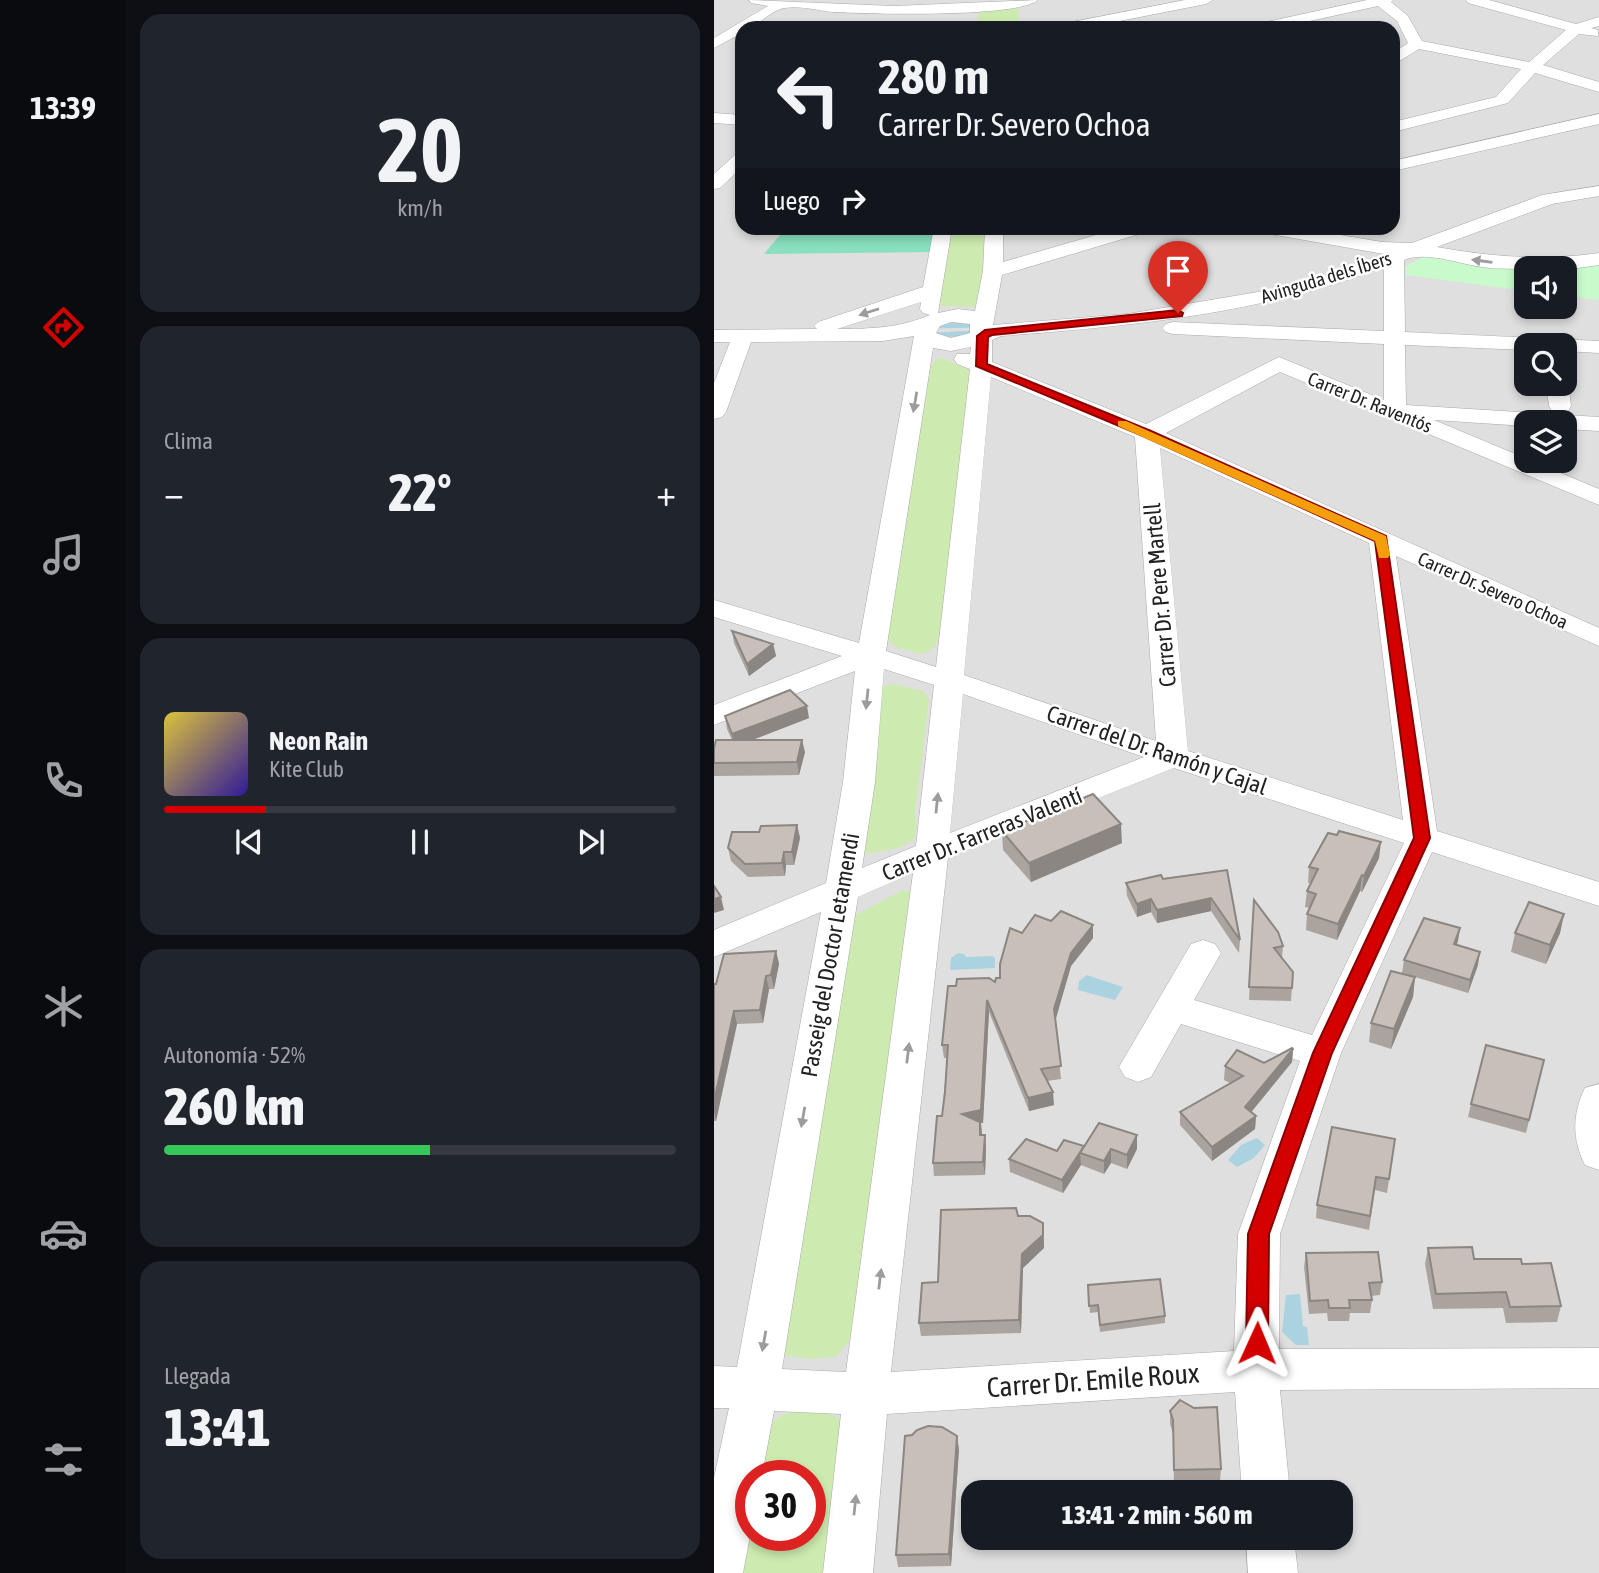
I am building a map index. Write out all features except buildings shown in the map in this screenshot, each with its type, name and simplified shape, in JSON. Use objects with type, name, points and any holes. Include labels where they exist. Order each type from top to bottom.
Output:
[{"type":"street","points":[[756,0],[881,8],[973,9],[1029,0],[1027,16]]},
{"type":"street","points":[[1098,21],[1206,0]]},
{"type":"street","points":[[1299,21],[1383,1],[1403,19],[1416,44]]},
{"type":"street","points":[[1479,1],[1599,35]]},
{"type":"street","points":[[752,21],[782,3]]},
{"type":"street","points":[[867,21],[881,8]]},
{"type":"street","points":[[1400,123],[1503,100],[1532,67],[1577,28],[1599,21]]},
{"type":"street","points":[[714,44],[735,31]]},
{"type":"street","points":[[1400,55],[1416,44],[1532,67],[1599,87]]},
{"type":"street","points":[[714,118],[735,120]]},
{"type":"street","points":[[1400,164],[1599,119]]},
{"type":"street","points":[[714,184],[735,164]]},
{"type":"street","name":"Avinguda dels Íbers","points":[[930,332],[953,315],[980,333],[1142,318],[1271,296],[1329,281],[1548,200],[1599,191]]},
{"type":"street","name":"Passeig del Doctor Letamendi","points":[[718,1573],[735,1388],[842,891],[859,782],[871,655],[930,332],[942,235]]},
{"type":"street","points":[[848,1573],[866,1394],[932,852],[980,333],[993,271],[994,235]]},
{"type":"street","points":[[993,271],[1115,235]]},
{"type":"street","points":[[1309,235],[1486,262],[1559,265],[1599,259]]},
{"type":"street","points":[[1394,258],[1395,411],[1562,408],[1599,424]]},
{"type":"street","points":[[797,335],[933,291]]},
{"type":"street","points":[[1142,318],[1149,327],[1514,343]]},
{"type":"street","points":[[714,336],[883,335],[930,332]]},
{"type":"street","name":"Carrer Dr. Severo Ochoa","points":[[930,332],[980,333],[1147,433],[1599,638]]},
{"type":"street","points":[[714,412],[743,336]]},
{"type":"street","points":[[1577,346],[1599,347]]},
{"type":"street","name":"Carrer Dr. Raventós","points":[[1147,433],[1279,364],[1599,498]]},
{"type":"street","name":"Carrer Dr. Pere Martell","points":[[1147,433],[1173,757]]},
{"type":"street","points":[[1265,1480],[1256,1370],[1259,1234],[1322,1053],[1422,838],[1381,539]]},
{"type":"street","name":"Carrer del Dr. Ramón y Cajal","points":[[714,608],[950,680],[1173,757],[1599,894]]},
{"type":"street","points":[[714,716],[871,655]]},
{"type":"street","name":"Carrer Dr. Farreras Valentí","points":[[714,944],[932,852],[1173,757]]},
{"type":"street","points":[[1138,1067],[1203,953]]},
{"type":"street","points":[[1172,1007],[1322,1053]]},
{"type":"street","points":[[1599,1099],[1593,1127],[1599,1154]]},
{"type":"street","name":"Carrer Dr. Emile Roux","points":[[735,1388],[866,1394],[1256,1370],[1599,1368]]},
{"type":"street","points":[[1271,1550],[1273,1573]]},
{"type":"shaded area","points":[[714,0],[1599,0],[1599,1573],[714,1573]]},
{"type":"green space","points":[[1019,6],[1018,21],[977,21],[979,10]]},
{"type":"green space","points":[[780,235],[934,235],[931,252],[764,254]]},
{"type":"green space","points":[[950,235],[987,235],[977,307],[940,306]]},
{"type":"green space","points":[[1424,257],[1514,267],[1514,289],[1406,275],[1406,266]]},
{"type":"green space","points":[[1599,264],[1599,300],[1577,297],[1577,267]]},
{"type":"green space","points":[[942,358],[971,371],[943,622],[935,647],[923,654],[898,648],[887,640],[888,615],[931,367],[936,359]]},
{"type":"green space","points":[[894,684],[923,691],[929,700],[915,813],[917,827],[914,840],[898,848],[860,855],[881,692],[884,686]]},
{"type":"green space","points":[[901,891],[911,891],[856,1332],[836,1357],[808,1359],[784,1355],[850,918]]},
{"type":"green space","points":[[799,1410],[825,1412],[848,1422],[828,1573],[737,1573],[741,1551],[826,1551],[826,1460],[756,1460],[760,1442],[769,1425],[786,1414]]},
{"type":"water","points":[[958,953],[966,957],[992,956],[995,958],[995,968],[950,970],[951,958]]},
{"type":"water","points":[[1087,975],[1123,987],[1115,1000],[1078,990],[1079,981]]},
{"type":"water","points":[[1257,1138],[1265,1145],[1254,1158],[1237,1167],[1228,1160],[1241,1145]]},
{"type":"water","points":[[1300,1294],[1303,1326],[1307,1327],[1309,1345],[1296,1345],[1282,1332],[1286,1295]]},
{"type":"waterway","points":[[935,326],[977,325]]},
{"type":"waterway","points":[[934,335],[976,333]]},
{"type":"slow traffic","points":[[1122,424],[1381,539],[1384,555]]},
{"type":"route","points":[[1178,313],[989,332],[983,336],[982,366],[1147,433],[1381,539],[1422,838],[1322,1053],[1259,1234],[1257,1343]]}]
